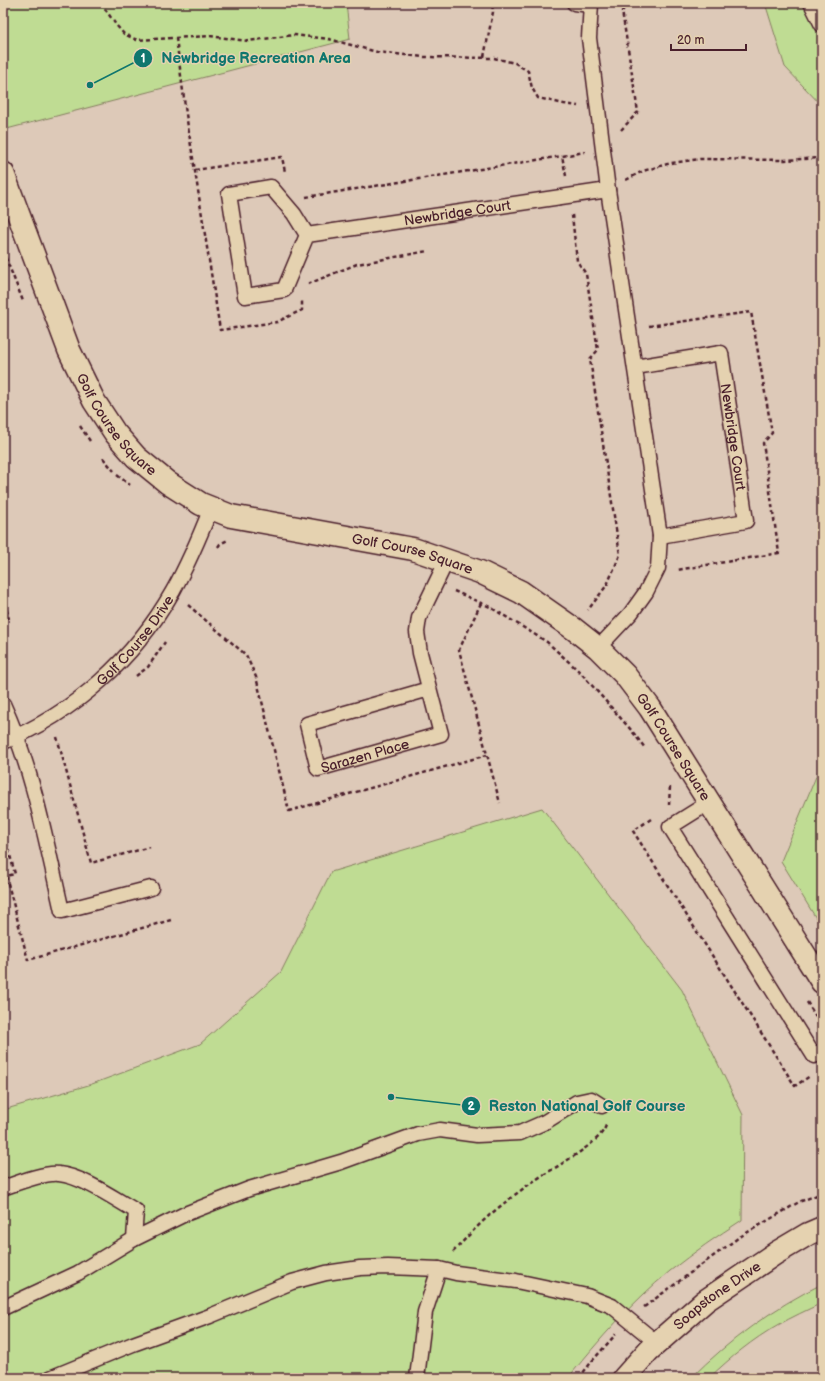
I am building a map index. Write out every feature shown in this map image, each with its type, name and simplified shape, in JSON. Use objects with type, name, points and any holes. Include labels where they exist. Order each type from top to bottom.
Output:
[{"type":"street","name":"Golf Course Square","points":[[3,173],[70,350],[94,401],[115,433],[136,457],[168,483],[201,504],[231,516],[413,548],[480,572],[521,592],[574,629],[598,648],[625,675],[650,708],[822,982]]},
{"type":"street","name":"Soapstone Drive","points":[[624,1378],[657,1343],[704,1301],[776,1253],[808,1234],[822,1228]]},
{"type":"lane","points":[[574,3],[591,4],[589,38],[608,190],[660,536],[658,568],[646,592],[631,612],[598,648]]},
{"type":"lane","points":[[811,3],[822,25]]},
{"type":"lane","points":[[271,187],[294,214],[306,235],[284,290],[245,296],[229,194],[271,187]]},
{"type":"lane","name":"Newbridge Court","points":[[306,235],[608,190]]},
{"type":"lane","name":"Newbridge Court","points":[[634,367],[721,353],[746,521],[660,536]]},
{"type":"lane","name":"Golf Course Drive","points":[[3,742],[17,737],[52,718],[89,692],[116,666],[144,634],[173,592],[211,508]]},
{"type":"lane","name":"Sarazen Place","points":[[429,690],[306,724],[318,769],[441,734],[420,653],[417,632],[419,618],[447,560]]},
{"type":"lane","points":[[3,704],[17,737],[32,782],[62,910],[151,888]]},
{"type":"lane","points":[[710,802],[670,827],[814,1056],[822,1051]]},
{"type":"lane","points":[[3,1308],[78,1273],[134,1239],[185,1214],[249,1189],[341,1162],[418,1134],[440,1130],[477,1135],[520,1134],[545,1122],[577,1102],[591,1099],[602,1106]]},
{"type":"lane","points":[[3,1188],[27,1179],[57,1173],[72,1176],[136,1211],[134,1239]]},
{"type":"lane","points":[[50,1378],[133,1344],[210,1316],[292,1282],[360,1268],[388,1267],[439,1269],[516,1281],[587,1296],[612,1306],[630,1319],[657,1343]]},
{"type":"lane","points":[[417,1378],[425,1312],[439,1269]]},
{"type":"path","points":[[101,3],[116,26],[124,34],[138,40],[210,36],[248,41],[294,35],[330,39],[377,52],[424,58],[494,58],[515,63],[528,71],[532,88],[538,98],[564,104],[598,108]]},
{"type":"path","points":[[484,57],[493,12],[492,3]]},
{"type":"path","points":[[619,131],[638,112],[622,11],[629,3]]},
{"type":"path","points":[[176,38],[195,170],[282,157],[286,177]]},
{"type":"path","points":[[300,198],[592,151]]},
{"type":"path","points":[[436,584],[490,607],[547,642],[558,652],[607,585],[620,555],[590,360],[598,350],[586,274],[577,261],[570,196],[562,156]]},
{"type":"path","points":[[624,174],[625,181],[643,171],[671,163],[700,159],[785,160],[822,158]]},
{"type":"path","points":[[3,596],[9,618]]},
{"type":"path","points":[[481,603],[458,650],[500,803]]},
{"type":"path","points":[[56,737],[91,864],[150,847]]},
{"type":"path","points":[[668,807],[671,782]]},
{"type":"path","points":[[654,818],[633,832],[795,1086],[811,1075]]},
{"type":"path","points":[[439,1269],[471,1232],[497,1209],[534,1181],[573,1157],[594,1141],[605,1128],[608,1118],[602,1106]]},
{"type":"path","points":[[579,1378],[630,1319],[654,1299],[738,1238],[799,1202],[822,1193]]},
{"type":"green space","points":[[3,3],[346,3],[350,39],[3,130]]},
{"type":"green space","points":[[765,3],[822,3],[822,106],[785,67]]},
{"type":"green space","points":[[822,762],[822,928],[781,861]]},
{"type":"green space","points":[[542,808],[682,990],[743,1115],[742,1220],[696,1251],[656,1283],[616,1322],[568,1378],[3,1378],[3,1110],[92,1084],[200,1044],[281,972],[331,872]]},
{"type":"green space","points":[[822,1284],[822,1303],[769,1330],[733,1356],[709,1378],[691,1378],[736,1338],[752,1326],[786,1303]]},
{"type":"place","name":"Newbridge Recreation Area","points":[[90,85]]},
{"type":"place","name":"Reston National Golf Course","points":[[391,1097]]}]
